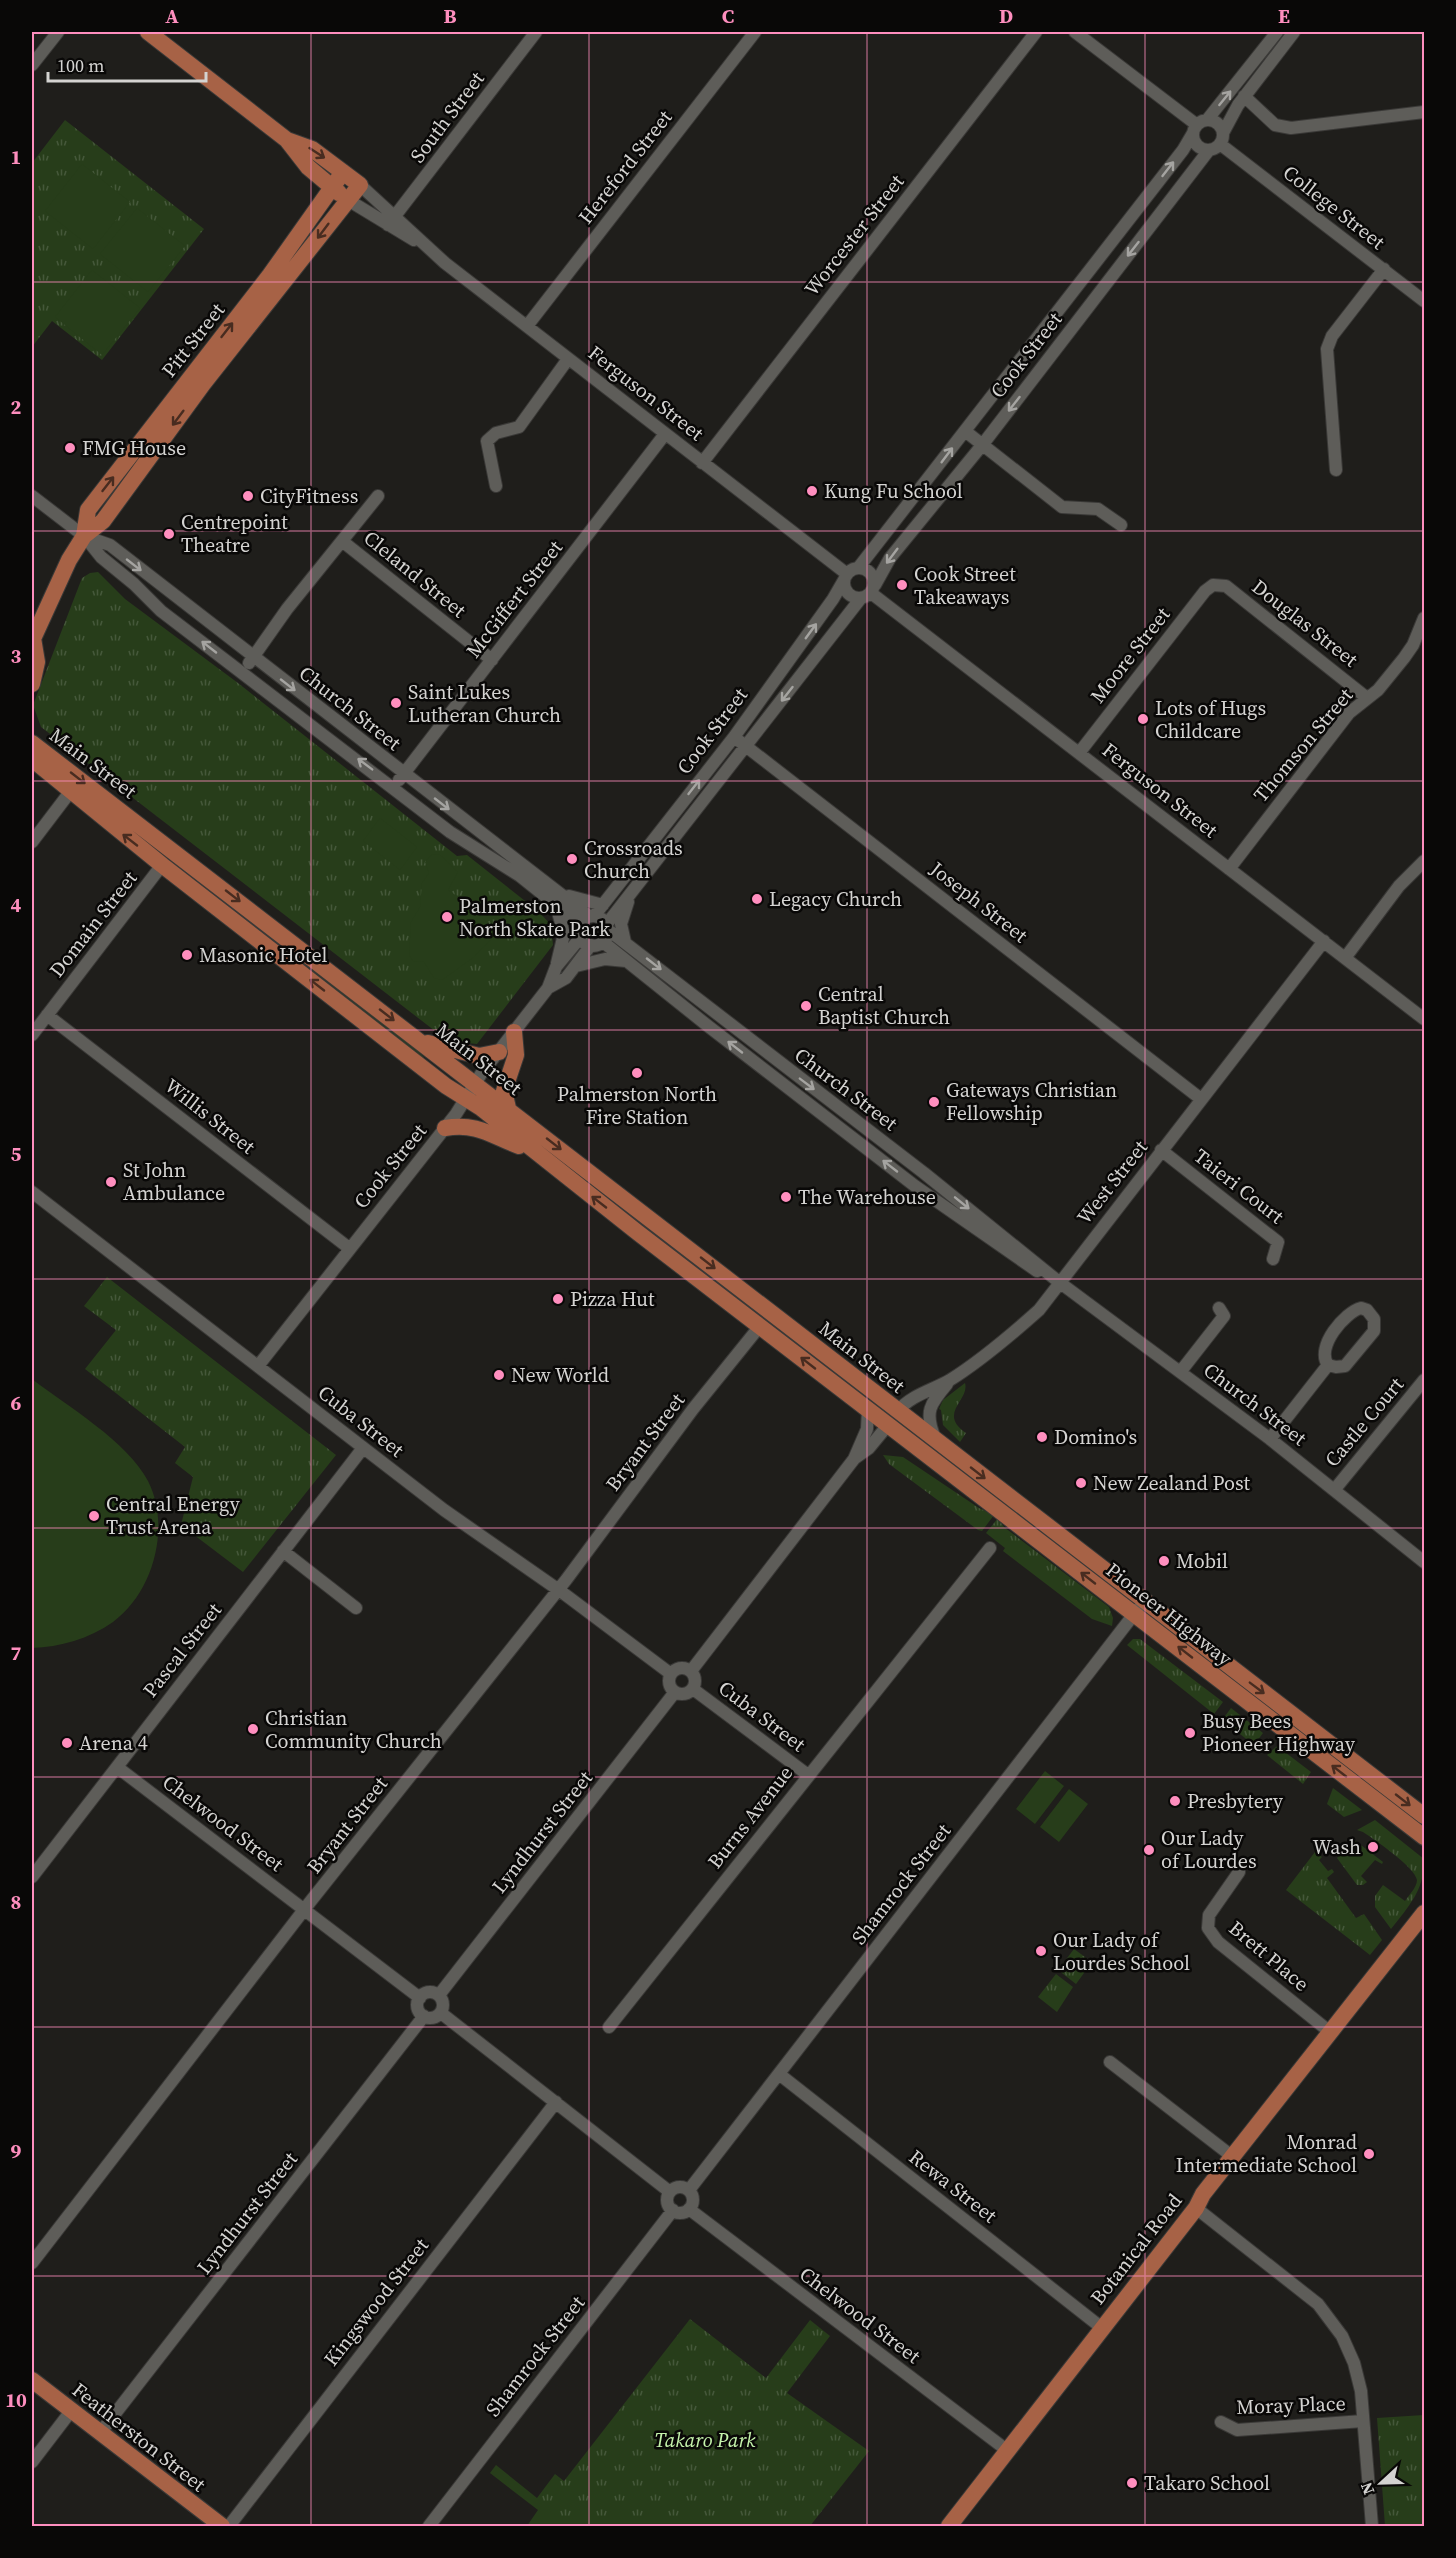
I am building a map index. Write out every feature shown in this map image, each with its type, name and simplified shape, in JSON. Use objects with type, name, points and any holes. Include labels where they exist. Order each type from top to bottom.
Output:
[{"type":"main road","name":"Ferguson Street","points":[[148,32],[287,140],[301,159],[348,200]]},
{"type":"main road","name":"Ferguson Street","points":[[287,140],[312,149],[360,185]]},
{"type":"main road","name":"Pitt Street","points":[[32,639],[69,560],[84,536],[103,521],[197,380],[343,172]]},
{"type":"main road","name":"Pitt Street","points":[[197,380],[360,185]]},
{"type":"main road","points":[[32,639],[37,662],[32,684]]},
{"type":"main road","points":[[32,730],[35,750]]},
{"type":"main road","name":"Main Street","points":[[35,750],[49,772],[70,792],[162,865],[466,1099],[482,1108],[534,1151],[868,1410],[893,1418]]},
{"type":"main road","name":"Main Street","points":[[35,750],[421,1041],[458,1073],[508,1108],[818,1350],[893,1418]]},
{"type":"main road","points":[[32,766],[49,772]]},
{"type":"main road","points":[[508,1108],[504,1091],[516,1055],[514,1032]]},
{"type":"main road","points":[[421,1041],[479,1056],[499,1052]]},
{"type":"main road","points":[[445,1128],[462,1125],[480,1128],[534,1151]]},
{"type":"main road","name":"Pioneer Highway","points":[[893,1418],[936,1441],[1029,1523],[1139,1607],[1425,1816]]},
{"type":"main road","name":"Pioneer Highway","points":[[893,1418],[949,1464],[963,1482],[1029,1523]]},
{"type":"main road","name":"Pioneer Highway","points":[[1139,1607],[1425,1838]]},
{"type":"main road","name":"Botanical Road","points":[[949,2526],[1330,2032],[1425,1913]]},
{"type":"main road","name":"Featherston Street","points":[[32,2380],[222,2526]]},
{"type":"street","points":[[32,65],[58,32]]},
{"type":"street","name":"South Street","points":[[392,221],[536,32]]},
{"type":"street","name":"Hereford Street","points":[[527,326],[755,32]]},
{"type":"street","name":"Worcester Street","points":[[702,463],[1036,32]]},
{"type":"street","points":[[1075,32],[1199,126]]},
{"type":"street","name":"Cook Street","points":[[859,567],[1199,126],[1243,76],[1277,32]]},
{"type":"street","name":"Cook Street","points":[[548,988],[566,978],[597,944],[632,893],[869,592],[890,558],[983,444],[1217,142],[1244,96],[1294,32]]},
{"type":"street","points":[[1243,76],[1254,84]]},
{"type":"street","points":[[1244,96],[1281,128],[1425,111]]},
{"type":"street","points":[[1215,122],[1217,142],[1197,145],[1199,126],[1215,122]]},
{"type":"street","name":"College Street","points":[[1217,142],[1425,301]]},
{"type":"street","name":"Ferguson Street","points":[[360,185],[392,221],[846,577],[848,594],[869,592],[1425,1019]]},
{"type":"street","name":"Ferguson Street","points":[[348,200],[392,221]]},
{"type":"street","points":[[1336,470],[1327,349],[1332,336],[1384,269]]},
{"type":"street","points":[[496,486],[488,441],[496,433],[519,427],[568,358]]},
{"type":"street","points":[[965,431],[1062,507],[1098,509],[1121,525]]},
{"type":"street","name":"McGiffert Street","points":[[393,787],[666,434]]},
{"type":"street","name":"Church Street","points":[[32,496],[84,536],[101,557],[134,584],[158,608],[450,832],[558,898]]},
{"type":"street","points":[[243,672],[287,609],[378,496]]},
{"type":"street","name":"Church Street","points":[[84,536],[110,545],[587,919]]},
{"type":"street","name":"Cleland Street","points":[[342,541],[492,660]]},
{"type":"street","points":[[846,577],[859,567],[870,572],[869,592]]},
{"type":"street","name":"Cook Street","points":[[587,919],[603,905],[734,736],[833,599],[846,577]]},
{"type":"street","name":"Douglas Street","points":[[1215,584],[1226,586],[1367,698]]},
{"type":"street","name":"Moore Street","points":[[1079,753],[1205,591],[1215,584]]},
{"type":"street","name":"Thomson Street","points":[[1228,869],[1349,713],[1378,690],[1404,658],[1413,645],[1425,618]]},
{"type":"street","name":"Joseph Street","points":[[734,736],[1201,1099]]},
{"type":"street","points":[[32,842],[70,792]]},
{"type":"street","points":[[672,816],[685,825]]},
{"type":"street","points":[[638,860],[650,870]]},
{"type":"street","points":[[1345,958],[1399,886],[1425,861]]},
{"type":"street","name":"Domain Street","points":[[32,1035],[162,865]]},
{"type":"street","points":[[625,942],[621,924],[632,893]]},
{"type":"street","points":[[556,967],[564,934],[558,898],[603,905]]},
{"type":"street","points":[[597,944],[580,938],[587,919],[601,919],[607,927]]},
{"type":"street","name":"Church Street","points":[[607,927],[924,1173],[1059,1282],[1270,1439],[1425,1562]]},
{"type":"street","name":"Cook Street","points":[[258,1366],[445,1128],[475,1084],[548,988],[556,967],[580,938]]},
{"type":"street","name":"West Street","points":[[893,1418],[909,1401],[949,1381],[1002,1343],[1039,1310],[1324,941]]},
{"type":"street","name":"Church Street","points":[[597,944],[627,962],[915,1186],[1026,1265],[1059,1282]]},
{"type":"street","points":[[573,968],[585,962],[605,959],[627,962]]},
{"type":"street","name":"Willis Street","points":[[48,1015],[350,1248]]},
{"type":"street","name":"Taieri Court","points":[[1161,1150],[1278,1242],[1273,1259]]},
{"type":"street","name":"Cuba Street","points":[[32,1192],[453,1516],[671,1674]]},
{"type":"street","points":[[1181,1371],[1224,1316],[1219,1308]]},
{"type":"street","points":[[1354,1310],[1367,1310],[1374,1319],[1374,1331],[1345,1366],[1328,1365],[1323,1356],[1327,1342],[1354,1310]]},
{"type":"street","name":"Bryant Street","points":[[32,2263],[304,1909],[558,1590],[706,1392],[760,1326]]},
{"type":"street","points":[[1270,1439],[1328,1365]]},
{"type":"street","name":"Castle Court","points":[[1335,1489],[1425,1380]]},
{"type":"street","points":[[936,1441],[929,1424],[929,1410],[935,1398],[949,1381]]},
{"type":"street","points":[[691,1671],[854,1459],[867,1429],[868,1410]]},
{"type":"street","points":[[854,1459],[869,1448],[893,1418]]},
{"type":"street","name":"Pascal Street","points":[[32,1877],[363,1448]]},
{"type":"street","name":"Burns Avenue","points":[[609,2026],[990,1548]]},
{"type":"street","points":[[283,1551],[356,1608]]},
{"type":"street","name":"Shamrock Street","points":[[689,2190],[1139,1607]]},
{"type":"street","points":[[685,1668],[691,1671],[696,1680],[693,1689],[681,1695],[675,1692],[669,1684],[671,1674],[677,1669],[685,1668]]},
{"type":"street","name":"Cuba Street","points":[[693,1689],[808,1775]]},
{"type":"street","name":"Lyndhurst Street","points":[[439,1995],[675,1692]]},
{"type":"street","name":"Chelwood Street","points":[[117,1767],[420,1998]]},
{"type":"street","name":"Brett Place","points":[[1239,1872],[1209,1915],[1208,1928],[1218,1942],[1330,2032]]},
{"type":"street","points":[[432,1992],[439,1995],[443,2001],[441,2013],[436,2017],[424,2016],[419,2011],[420,1998],[425,1993],[432,1992]]},
{"type":"street","points":[[441,2013],[670,2192]]},
{"type":"street","name":"Lyndhurst Street","points":[[100,2433],[424,2016]]},
{"type":"street","points":[[1110,2062],[1233,2157]]},
{"type":"street","name":"Rewa Street","points":[[779,2074],[1102,2328]]},
{"type":"street","name":"Kingswood Street","points":[[229,2526],[556,2102]]},
{"type":"street","points":[[682,2187],[689,2190],[693,2199],[689,2209],[679,2213],[673,2210],[668,2202],[670,2192],[682,2187]]},
{"type":"street","points":[[1196,2208],[1318,2304],[1334,2322],[1354,2363],[1361,2391],[1372,2526]]},
{"type":"street","name":"Chelwood Street","points":[[689,2209],[1008,2451]]},
{"type":"street","name":"Shamrock Street","points":[[429,2526],[673,2210]]},
{"type":"street","points":[[32,2462],[71,2411]]},
{"type":"street","name":"Moray Place","points":[[1221,2422],[1237,2430],[1363,2421]]},
{"type":"green space","points":[[65,120],[204,229],[102,360],[52,321],[32,347],[32,163]]},
{"type":"green space","points":[[82,164],[130,202],[93,249],[45,211]]},
{"type":"green space","points":[[137,208],[185,246],[148,292],[100,254]]},
{"type":"green space","points":[[92,270],[140,308],[102,355],[55,317]]},
{"type":"green space","points":[[98,572],[125,599],[238,683],[457,856],[467,855],[539,912],[551,925],[553,945],[477,1044],[448,1041],[41,727],[33,705],[82,578],[90,573]]},
{"type":"green space","points":[[63,774],[399,1033],[424,1057],[82,795]]},
{"type":"green space","points":[[380,818],[417,847],[400,870],[363,841]]},
{"type":"green space","name":"Palmerston North Skate Park","points":[[432,854],[440,855],[458,872],[448,890],[472,906],[473,910],[488,923],[493,937],[474,957],[442,980],[434,978],[424,962],[413,961],[409,955],[411,922],[420,907],[422,883],[429,873],[425,862]]},
{"type":"green space","points":[[107,1277],[336,1455],[243,1572],[181,1525],[193,1477],[175,1463],[185,1447],[85,1369],[116,1330],[84,1306]]},
{"type":"green space","name":"Central Energy Trust Arena","points":[[32,1379],[111,1438],[138,1466],[148,1481],[155,1499],[158,1537],[155,1557],[139,1594],[113,1622],[84,1637],[64,1644],[32,1648]]},
{"type":"green space","points":[[965,1383],[963,1395],[954,1413],[958,1426],[966,1433],[960,1442],[943,1425],[939,1409],[943,1400]]},
{"type":"green space","points":[[883,1455],[903,1457],[979,1508],[994,1515],[982,1531],[978,1530],[889,1464]]},
{"type":"green space","points":[[998,1518],[1004,1527],[1109,1607],[1113,1618],[1112,1626],[1092,1619],[1003,1551],[1005,1548],[986,1533]]},
{"type":"green space","points":[[1133,1639],[1140,1639],[1223,1702],[1214,1714],[1127,1645]]},
{"type":"green space","points":[[1231,1708],[1263,1733],[1254,1745],[1222,1720]]},
{"type":"green space","points":[[1277,1746],[1311,1772],[1303,1784],[1267,1755]]},
{"type":"green space","points":[[1045,1771],[1064,1786],[1035,1824],[1016,1809]]},
{"type":"green space","points":[[1333,1788],[1362,1810],[1344,1817],[1327,1804]]},
{"type":"green space","points":[[1069,1789],[1088,1804],[1059,1842],[1040,1827]]},
{"type":"green space","points":[[1375,1820],[1424,1859],[1422,1879],[1415,1897],[1391,1929],[1375,1907],[1375,1896],[1383,1885],[1405,1901],[1417,1880],[1409,1868],[1394,1854],[1357,1830]]},
{"type":"green space","points":[[1353,1839],[1383,1862],[1382,1864],[1375,1860],[1361,1876],[1367,1882],[1363,1885],[1357,1885],[1337,1858]]},
{"type":"green space","points":[[1315,1852],[1322,1857],[1319,1860],[1328,1871],[1332,1869],[1334,1872],[1327,1878],[1356,1918],[1364,1914],[1382,1940],[1370,1955],[1286,1890]]},
{"type":"green space","points":[[1074,1949],[1092,1962],[1076,1984],[1058,1970]]},
{"type":"green space","points":[[1056,1974],[1073,1987],[1057,2012],[1038,1997]]},
{"type":"green space","name":"Takaro Park","points":[[690,2319],[766,2378],[810,2320],[830,2336],[787,2393],[869,2451],[810,2526],[527,2526],[538,2510],[490,2473],[496,2465],[537,2498],[555,2474],[564,2481]]},
{"type":"green space","points":[[1424,2415],[1424,2526],[1385,2526],[1377,2418]]},
{"type":"place","name":"FMG House","points":[[70,448]]},
{"type":"place","name":"Kung Fu School","points":[[812,491]]},
{"type":"place","name":"CityFitness","points":[[248,496]]},
{"type":"place","name":"Centrepoint Theatre","points":[[169,534]]},
{"type":"place","name":"Cook Street Takeaways","points":[[902,585]]},
{"type":"place","name":"Saint Lukes Lutheran Church","points":[[396,703]]},
{"type":"place","name":"Lots of Hugs Childcare","points":[[1143,719]]},
{"type":"place","name":"Crossroads Church","points":[[572,859]]},
{"type":"place","name":"Legacy Church","points":[[757,899]]},
{"type":"place","name":"Palmerston North Skate Park","points":[[447,917]]},
{"type":"place","name":"Masonic Hotel","points":[[187,955]]},
{"type":"place","name":"Central Baptist Church","points":[[806,1006]]},
{"type":"place","name":"Palmerston North Fire Station","points":[[637,1073]]},
{"type":"place","name":"Gateways Christian Fellowship","points":[[934,1102]]},
{"type":"place","name":"St John Ambulance","points":[[111,1182]]},
{"type":"place","name":"The Warehouse","points":[[786,1197]]},
{"type":"place","name":"Pizza Hut","points":[[558,1299]]},
{"type":"place","name":"New World","points":[[499,1375]]},
{"type":"place","name":"Domino's","points":[[1042,1437]]},
{"type":"place","name":"New Zealand Post","points":[[1081,1483]]},
{"type":"place","name":"Central Energy Trust Arena","points":[[94,1516]]},
{"type":"place","name":"Mobil","points":[[1164,1561]]},
{"type":"place","name":"Christian Community Church","points":[[253,1729]]},
{"type":"place","name":"Busy Bees Pioneer Highway","points":[[1190,1733]]},
{"type":"place","name":"Arena 4","points":[[67,1743]]},
{"type":"place","name":"Presbytery","points":[[1175,1801]]},
{"type":"place","name":"Wash","points":[[1373,1847]]},
{"type":"place","name":"Our Lady of Lourdes","points":[[1149,1850]]},
{"type":"place","name":"Our Lady of Lourdes School","points":[[1041,1951]]},
{"type":"place","name":"Monrad Intermediate School","points":[[1369,2154]]},
{"type":"place","name":"Takaro School","points":[[1132,2483]]}]
